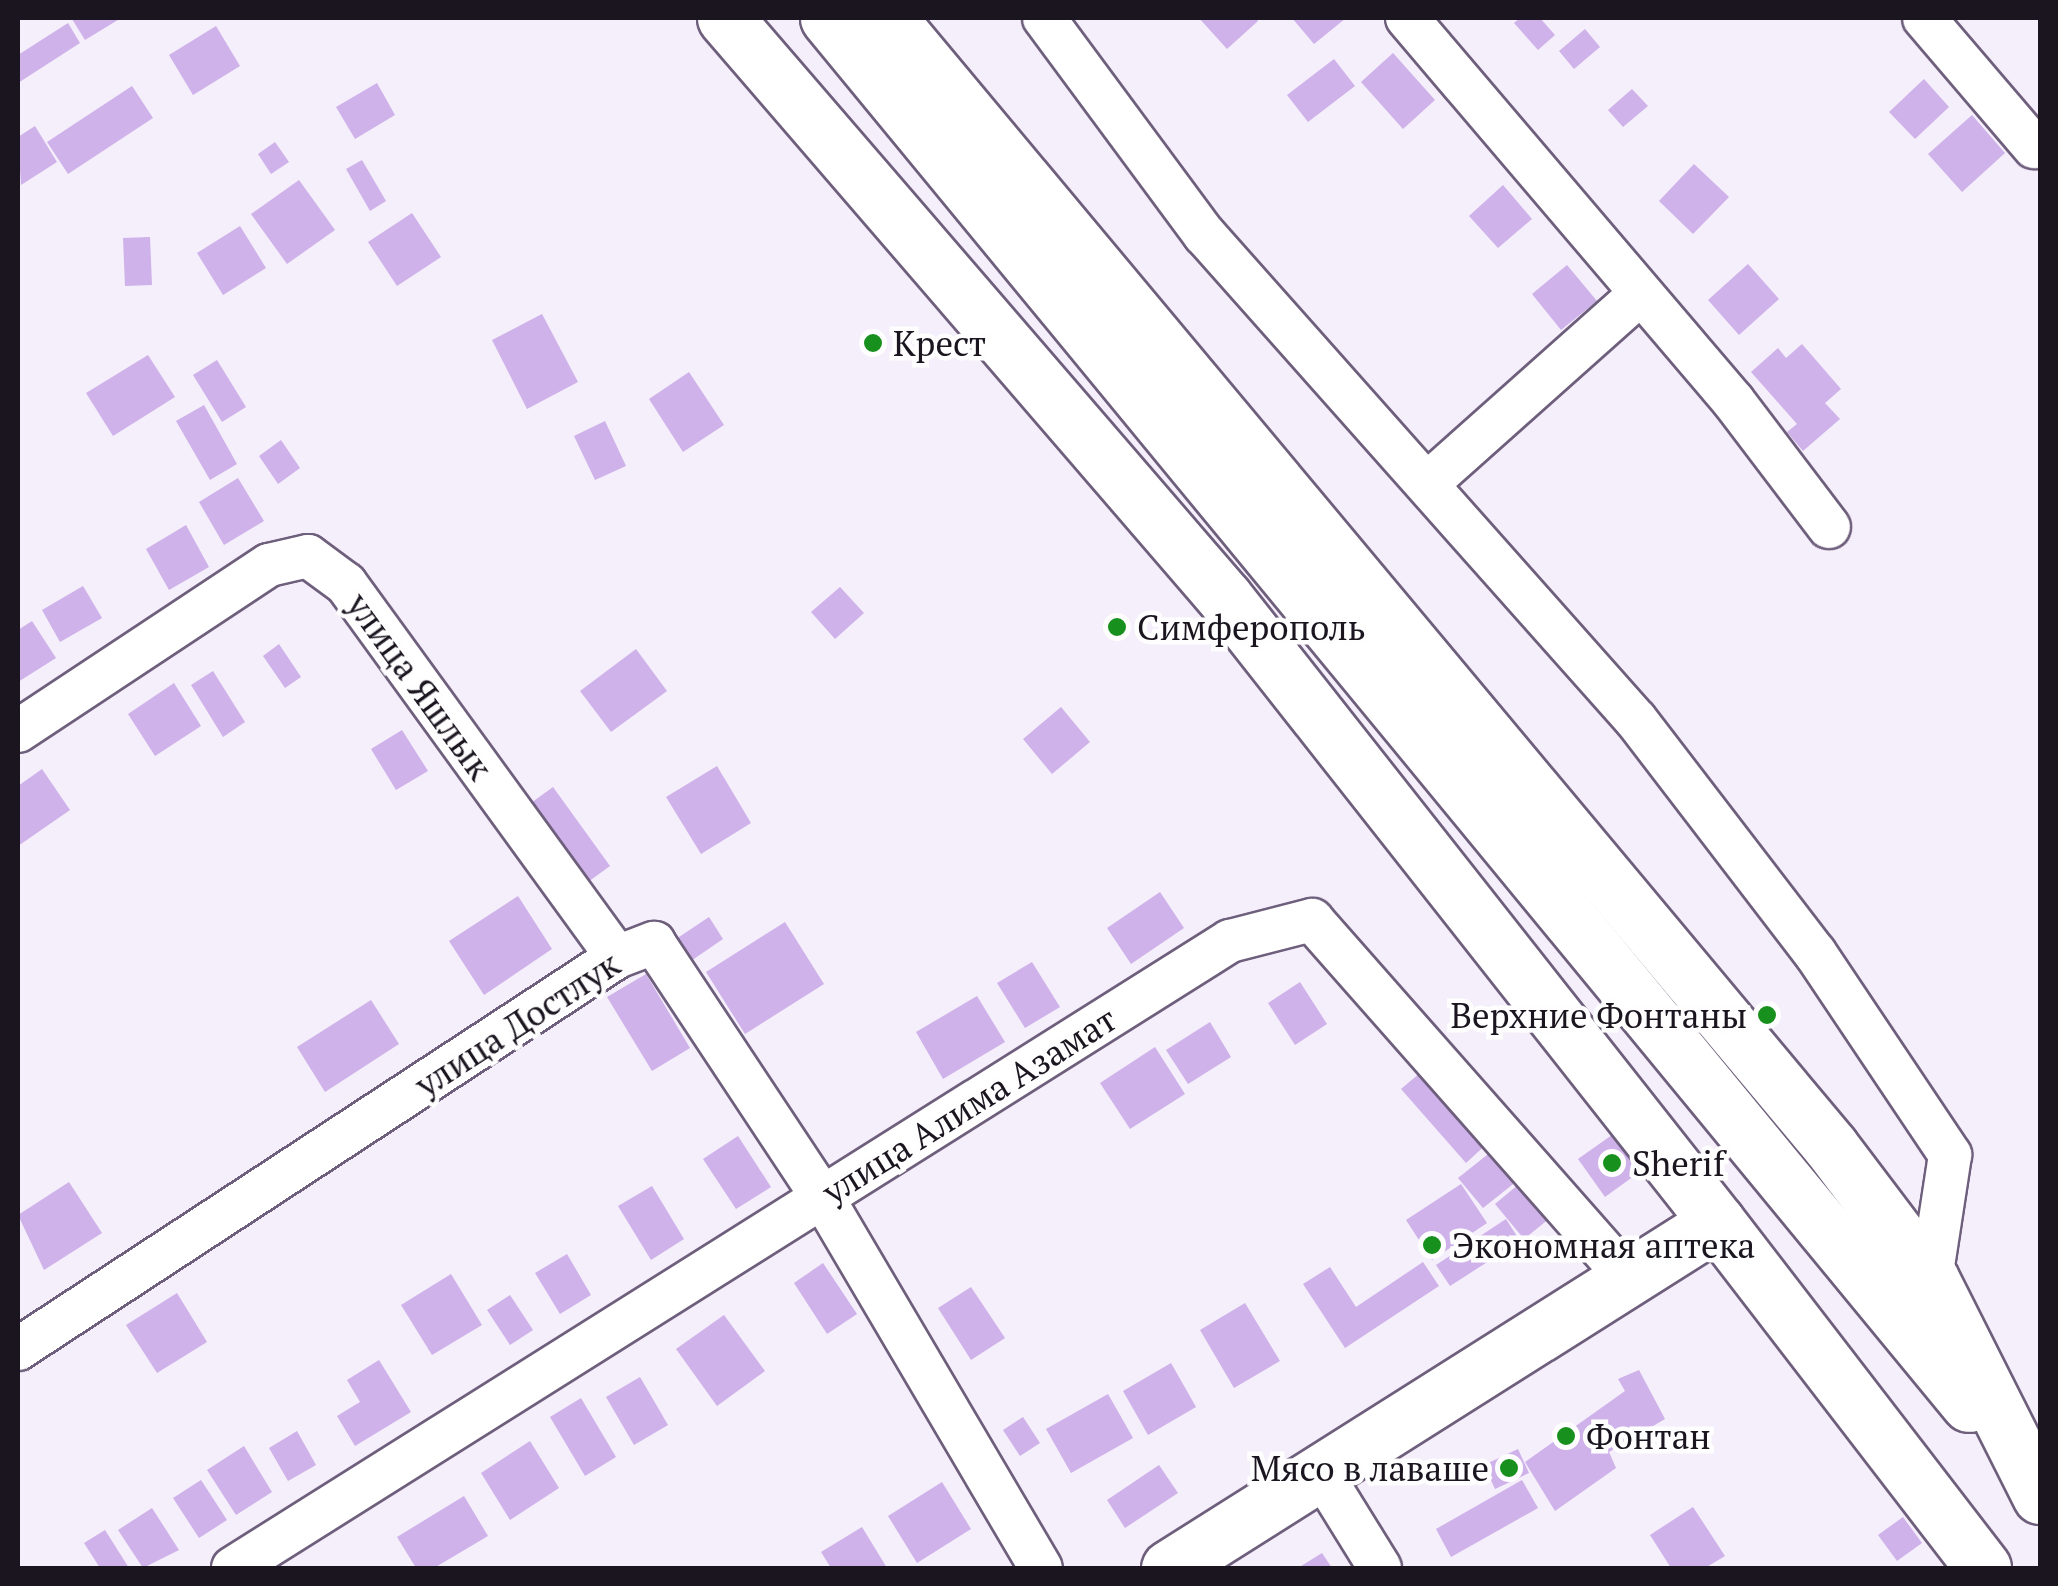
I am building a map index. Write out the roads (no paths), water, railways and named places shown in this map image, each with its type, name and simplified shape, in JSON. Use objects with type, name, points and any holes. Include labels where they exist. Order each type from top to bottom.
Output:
[{"type":"main road","points":[[725,18],[1226,598],[1656,1139],[1983,1568]]},
{"type":"main road","points":[[828,18],[2032,1482]]},
{"type":"main road","points":[[888,18],[1743,1038],[1931,1278],[2032,1482]]},
{"type":"main road","points":[[1628,1278],[1659,1247],[1673,1216],[1670,1174],[1656,1139]]},
{"type":"main road","points":[[1169,1568],[1323,1476],[1716,1222]]},
{"type":"main road","points":[[1628,1278],[1694,1260],[1740,1277],[1794,1322]]},
{"type":"street","points":[[1044,18],[1204,234],[1428,483],[1719,825],[1940,1141],[1952,1175],[1931,1278]]},
{"type":"street","points":[[1407,18],[1641,293],[1829,527]]},
{"type":"street","points":[[1924,18],[2034,147]]},
{"type":"street","points":[[1428,483],[1641,293]]},
{"type":"street","name":"улица Яшлык","points":[[18,731],[269,565],[308,556],[346,584],[617,957]]},
{"type":"street","name":"улица Алима Азамат","points":[[233,1568],[1230,941],[1312,920],[1628,1278]]},
{"type":"street","name":"улица Достлук","points":[[18,1350],[617,957],[654,943],[822,1198],[1041,1568]]},
{"type":"street","points":[[1323,1476],[1380,1568]]},
{"type":"place","name":"Крест","points":[[873,343]]},
{"type":"place","name":"Симферополь","points":[[1117,627]]},
{"type":"place","name":"Верхние Фонтаны","points":[[1767,1015]]},
{"type":"place","name":"Sherif","points":[[1612,1163]]},
{"type":"place","name":"Экономная аптека","points":[[1432,1245]]},
{"type":"place","name":"Фонтан","points":[[1566,1436]]},
{"type":"place","name":"Мясо в лаваше","points":[[1509,1468]]}]
